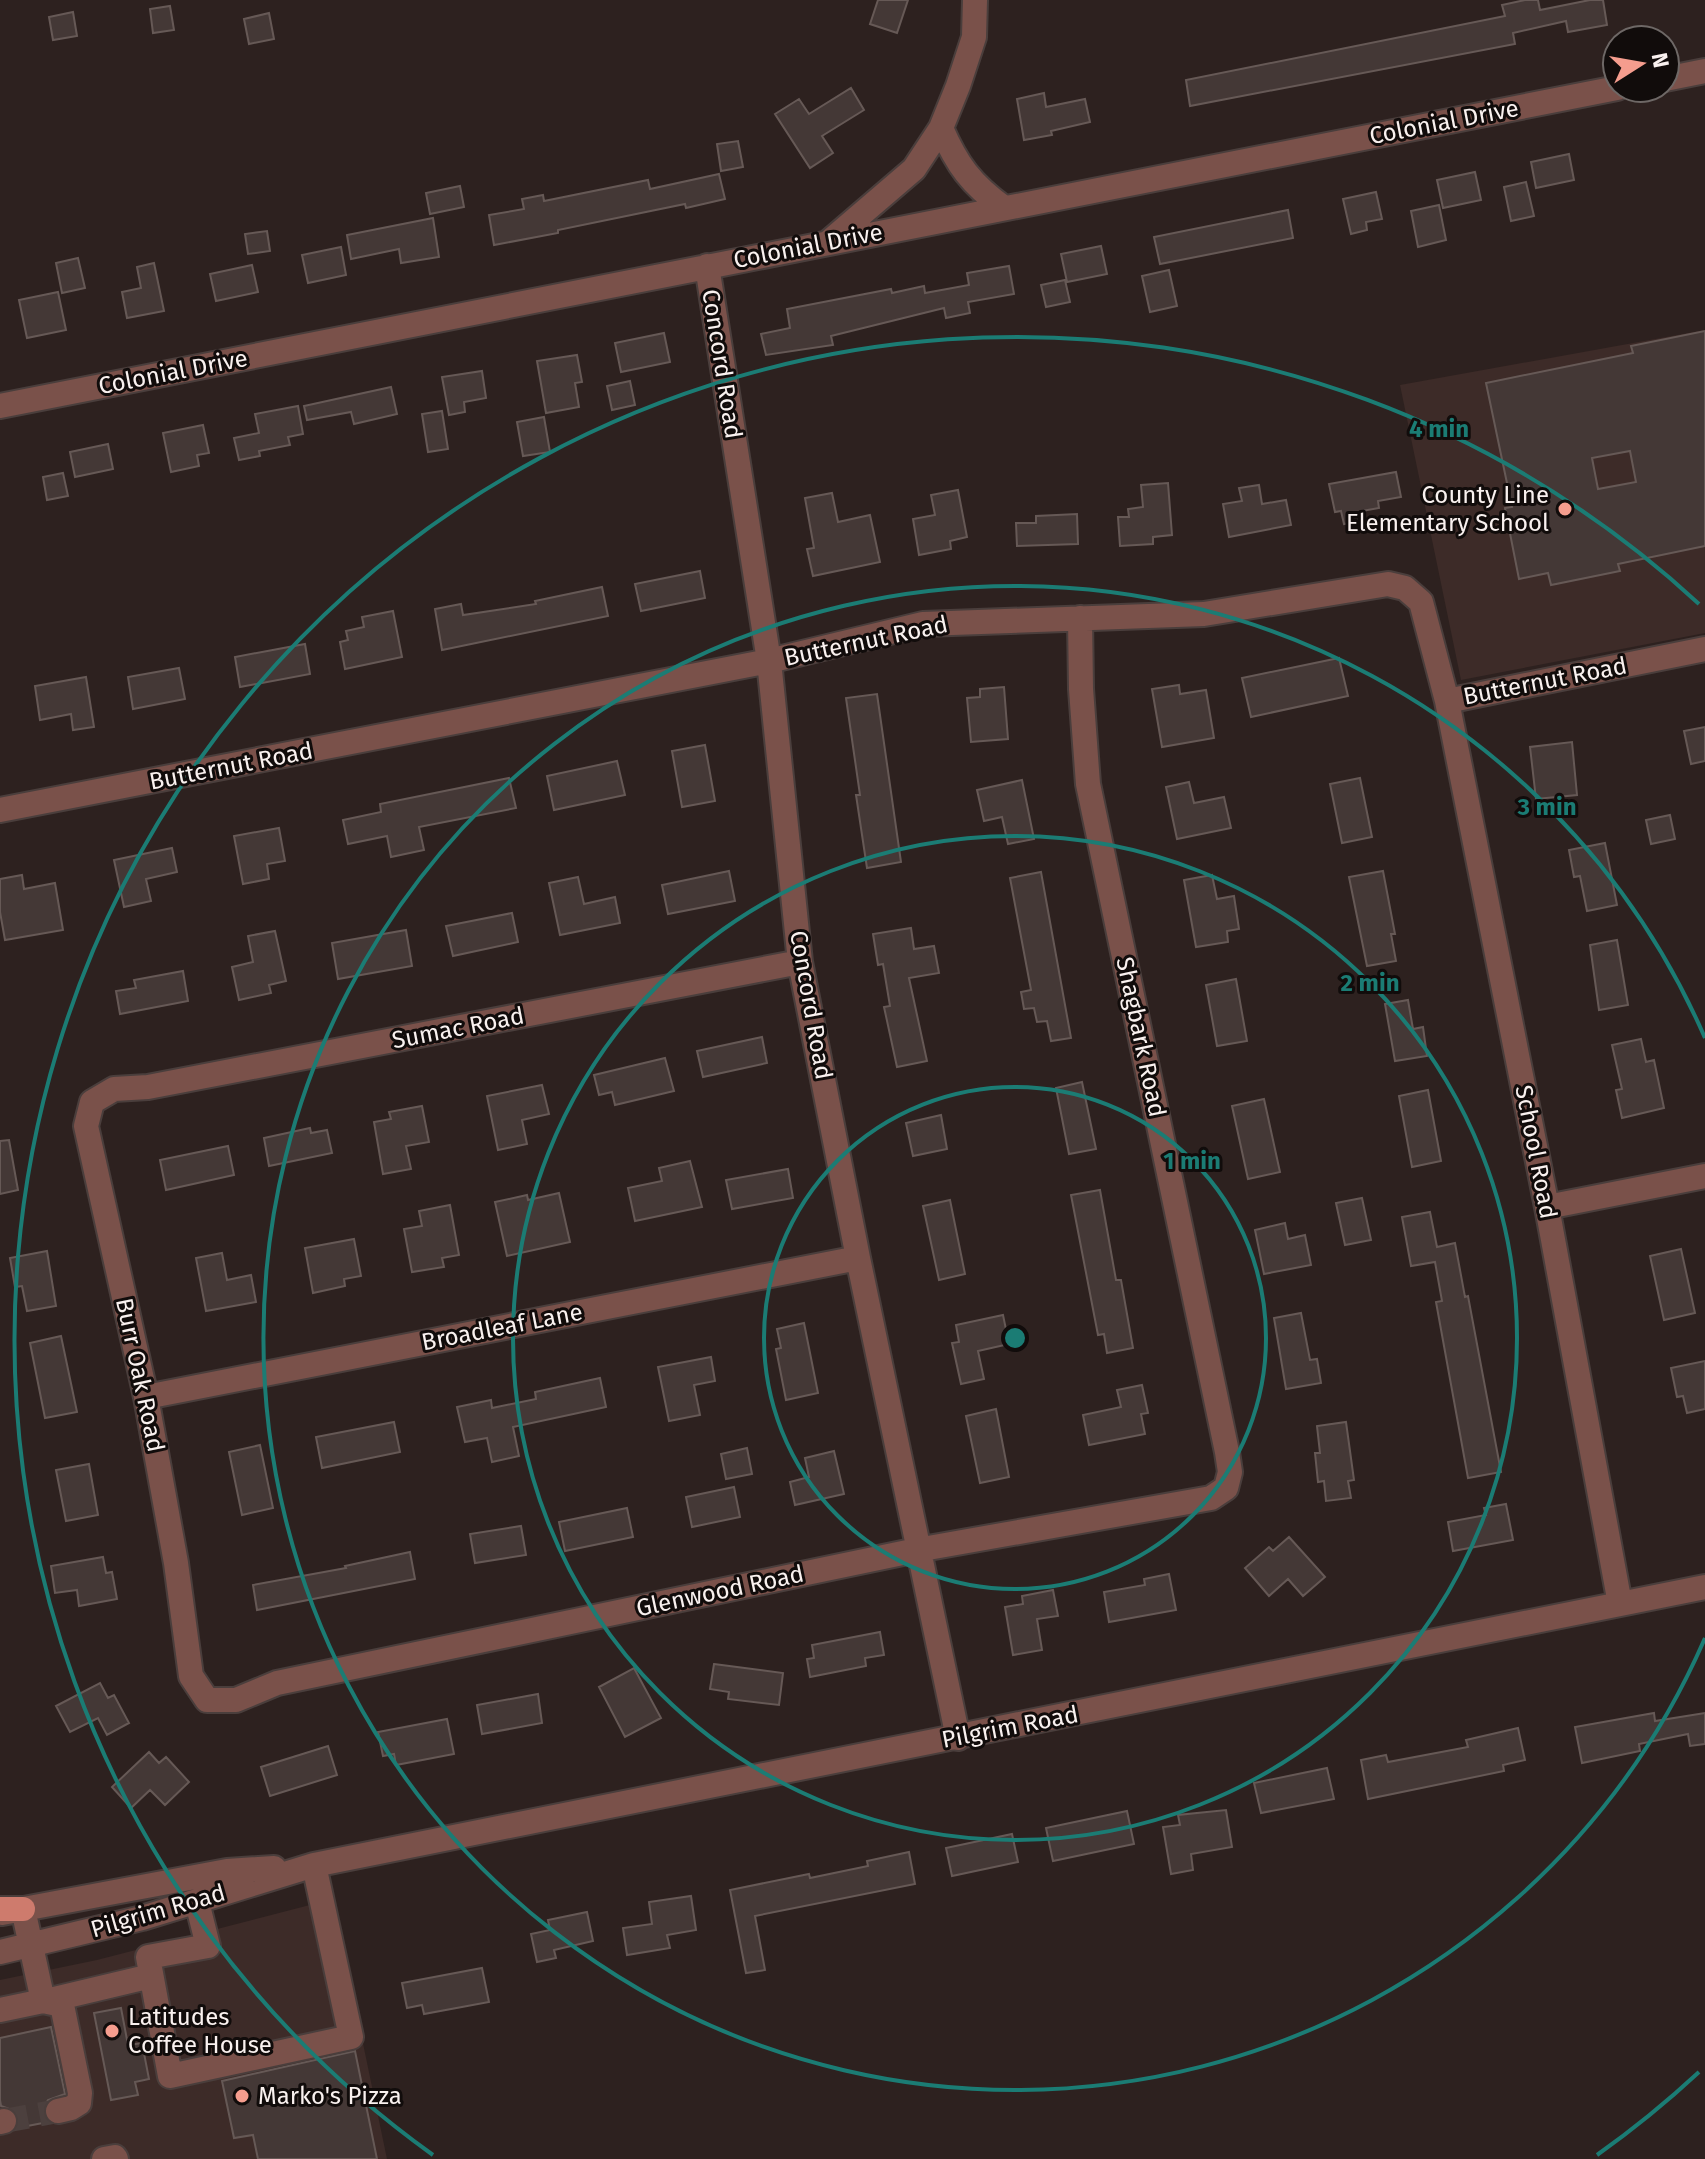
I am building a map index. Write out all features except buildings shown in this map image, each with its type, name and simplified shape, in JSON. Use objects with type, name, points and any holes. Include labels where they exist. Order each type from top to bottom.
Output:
[{"type":"street","points":[[828,242],[914,169],[941,128],[974,37],[975,0]]},
{"type":"street","points":[[1681,76],[1705,71]]},
{"type":"street","name":"Colonial Drive","points":[[0,406],[1601,91]]},
{"type":"street","points":[[941,128],[954,159],[980,190],[1004,208]]},
{"type":"street","name":"Concord Road","points":[[707,266],[769,661],[800,962],[917,1550],[958,1738]]},
{"type":"street","name":"Butternut Road","points":[[0,810],[769,661],[923,624],[1204,614],[1388,584],[1405,588],[1421,602],[1447,701],[1705,649]]},
{"type":"street","name":"Shagbark Road","points":[[1080,618],[1081,689],[1088,784],[1227,1452]]},
{"type":"street","name":"School Road","points":[[1447,701],[1547,1207],[1620,1604]]},
{"type":"street","name":"Sumac Road","points":[[114,1089],[163,1084],[800,962]]},
{"type":"street","name":"Burr Oak Road","points":[[114,1089],[92,1102],[86,1126],[146,1397],[176,1563],[191,1676]]},
{"type":"street","points":[[1547,1207],[1705,1176]]},
{"type":"street","name":"Broadleaf Lane","points":[[146,1397],[858,1258]]},
{"type":"street","name":"Glenwood Road","points":[[191,1676],[207,1700],[236,1700],[277,1683],[917,1550],[1211,1498],[1226,1488],[1230,1472],[1227,1452]]},
{"type":"street","name":"Pilgrim Road","points":[[0,1952],[197,1902],[314,1865],[1705,1587]]},
{"type":"street","points":[[197,1902],[208,1946],[148,1957],[170,2076],[351,2037],[314,1865]]},
{"type":"street","name":"Pilgrim Road","points":[[8,1910],[227,1871],[314,1865]]},
{"type":"street","points":[[8,1910],[32,1945],[43,2001]]},
{"type":"street","points":[[0,2010],[151,1976]]},
{"type":"street","points":[[43,2001],[62,2005],[80,2093],[79,2103],[58,2111]]},
{"type":"street","points":[[104,2159],[116,2159]]},
{"type":"shaded area","name":"County Line Elementary School","points":[[1705,330],[1705,633],[1461,680],[1400,385]]},
{"type":"shaded area","points":[[333,1899],[387,2159],[0,2159],[0,1980],[97,1960]]},
{"type":"tunnel","points":[[4,2121],[58,2111]]},
{"type":"place","name":"County Line Elementary School","points":[[1565,509]]},
{"type":"place","name":"Latitudes Coffee House","points":[[112,2031]]},
{"type":"place","name":"Marko's Pizza","points":[[242,2096]]}]
